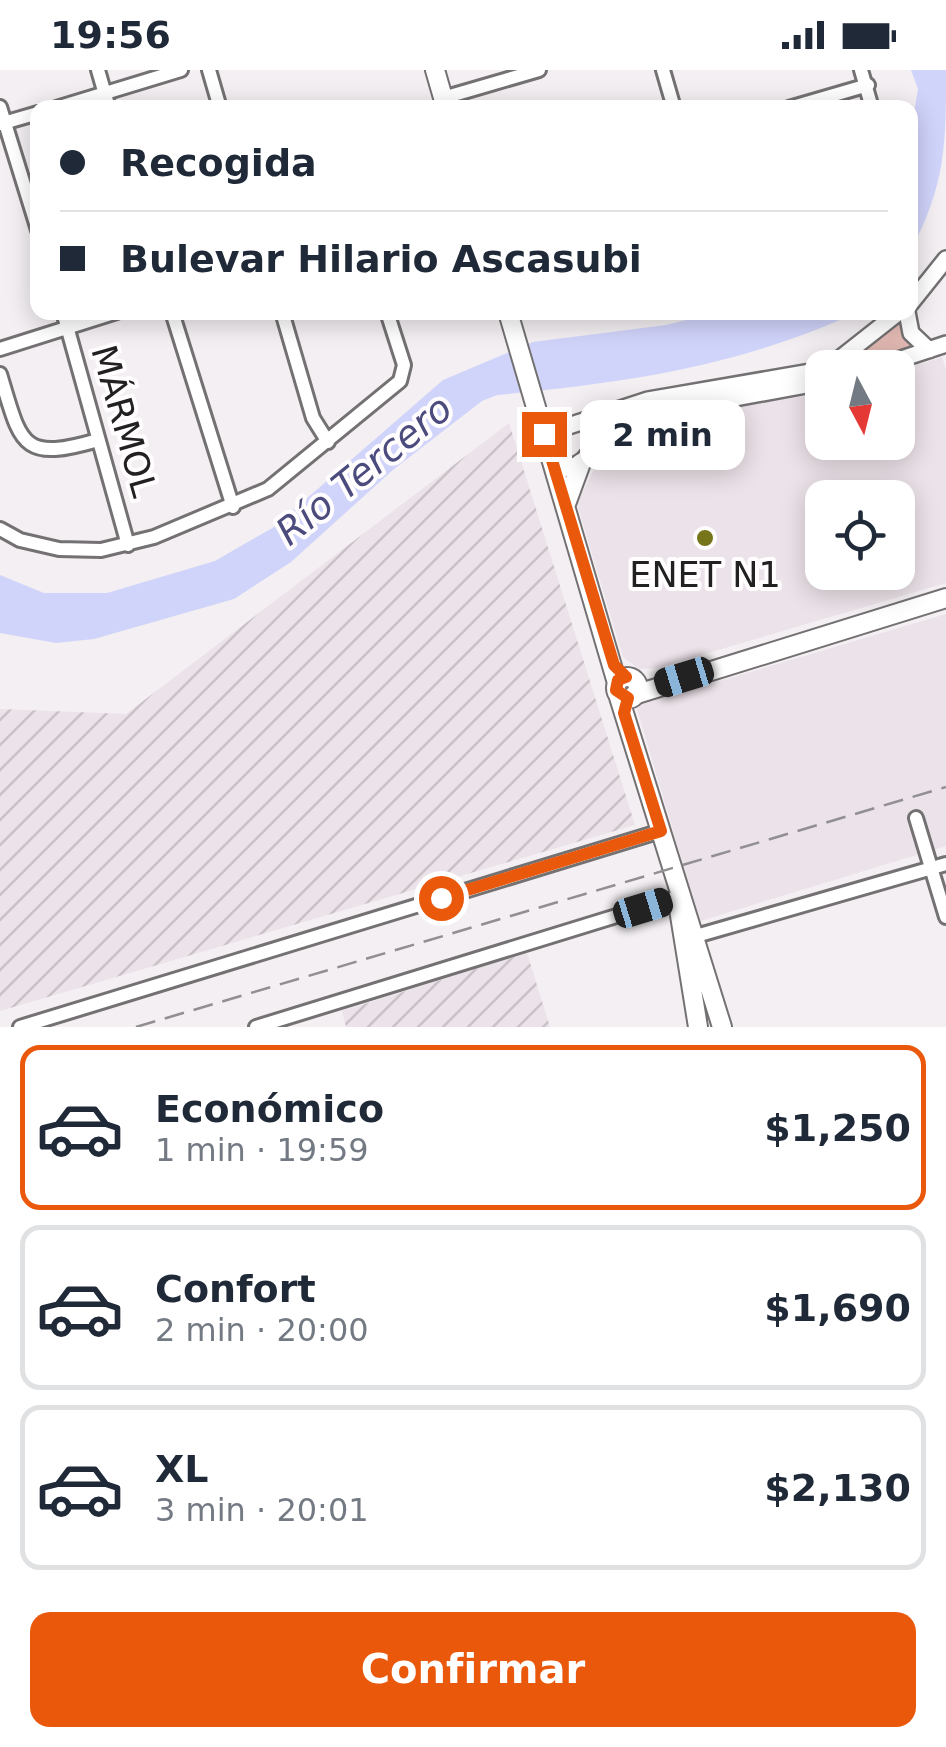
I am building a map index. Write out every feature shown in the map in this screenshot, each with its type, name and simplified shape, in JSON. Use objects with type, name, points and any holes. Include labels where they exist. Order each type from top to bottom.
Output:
[{"type":"main road","points":[[435,70],[444,100]]},
{"type":"main road","points":[[510,320],[628,688],[689,938],[722,1027]]},
{"type":"main road","points":[[566,504],[586,457]]},
{"type":"main road","points":[[628,688],[946,598]]},
{"type":"main road","points":[[689,938],[698,1027]]},
{"type":"street","points":[[98,70],[107,100],[181,70]]},
{"type":"street","points":[[209,70],[218,100]]},
{"type":"street","points":[[450,100],[539,70]]},
{"type":"street","points":[[664,70],[672,100]]},
{"type":"street","points":[[860,70],[871,100]]},
{"type":"street","points":[[818,100],[868,86]]},
{"type":"street","points":[[465,92],[468,100]]},
{"type":"street","points":[[0,107],[30,206]]},
{"type":"street","points":[[2,123],[30,115]]},
{"type":"street","points":[[918,296],[946,258]]},
{"type":"street","points":[[927,286],[946,293]]},
{"type":"street","name":"MÁRMOL","points":[[64,320],[128,545]]},
{"type":"street","points":[[0,349],[92,320]]},
{"type":"street","points":[[175,320],[233,507]]},
{"type":"street","points":[[284,320],[313,418],[328,442]]},
{"type":"street","points":[[0,529],[20,540],[59,549],[128,545],[233,507],[268,490],[404,374],[389,320]]},
{"type":"street","points":[[850,350],[889,320]]},
{"type":"street","points":[[908,320],[911,334],[928,350]]},
{"type":"street","points":[[915,354],[946,344]]},
{"type":"street","points":[[544,434],[648,400],[805,373]]},
{"type":"street","points":[[0,374],[21,436],[35,446],[54,453],[98,440]]},
{"type":"street","points":[[556,472],[586,457],[618,424],[644,412],[805,385]]},
{"type":"street","points":[[572,426],[586,457]]},
{"type":"street","points":[[916,818],[946,917]]},
{"type":"street","points":[[20,1027],[661,831]]},
{"type":"street","points":[[689,938],[946,864]]},
{"type":"street","points":[[256,1027],[678,897]]},
{"type":"shaded area","name":"ENET N1","points":[[942,357],[946,370],[946,583],[657,668],[639,669],[623,657],[577,504],[604,449],[654,420],[805,396],[805,460],[915,460],[915,366]]},
{"type":"shaded area","points":[[509,423],[635,825],[0,1011],[0,709],[126,714]]},
{"type":"shaded area","points":[[946,614],[946,846],[700,921],[636,706]]},
{"type":"shaded area","points":[[527,953],[550,1027],[346,1027],[342,1011]]},
{"type":"green space","points":[[901,320],[915,349],[912,350],[861,350]]},
{"type":"water","points":[[911,70],[946,70],[941,164],[918,236],[916,100],[918,89]]},
{"type":"water","name":"Río Tercero","points":[[686,320],[839,320],[767,347],[680,370],[497,395],[482,401],[394,469],[291,562],[234,599],[94,639],[56,643],[0,633],[0,575],[44,593],[107,593],[215,561],[274,527],[443,380],[533,342]]},
{"type":"railway","points":[[136,1027],[946,787]]},
{"type":"place","name":"ENET N1","points":[[705,538]]},
{"type":"route","points":[[441,898],[661,831],[624,713],[628,698],[616,690],[618,680],[626,677],[614,665],[544,434]]}]
